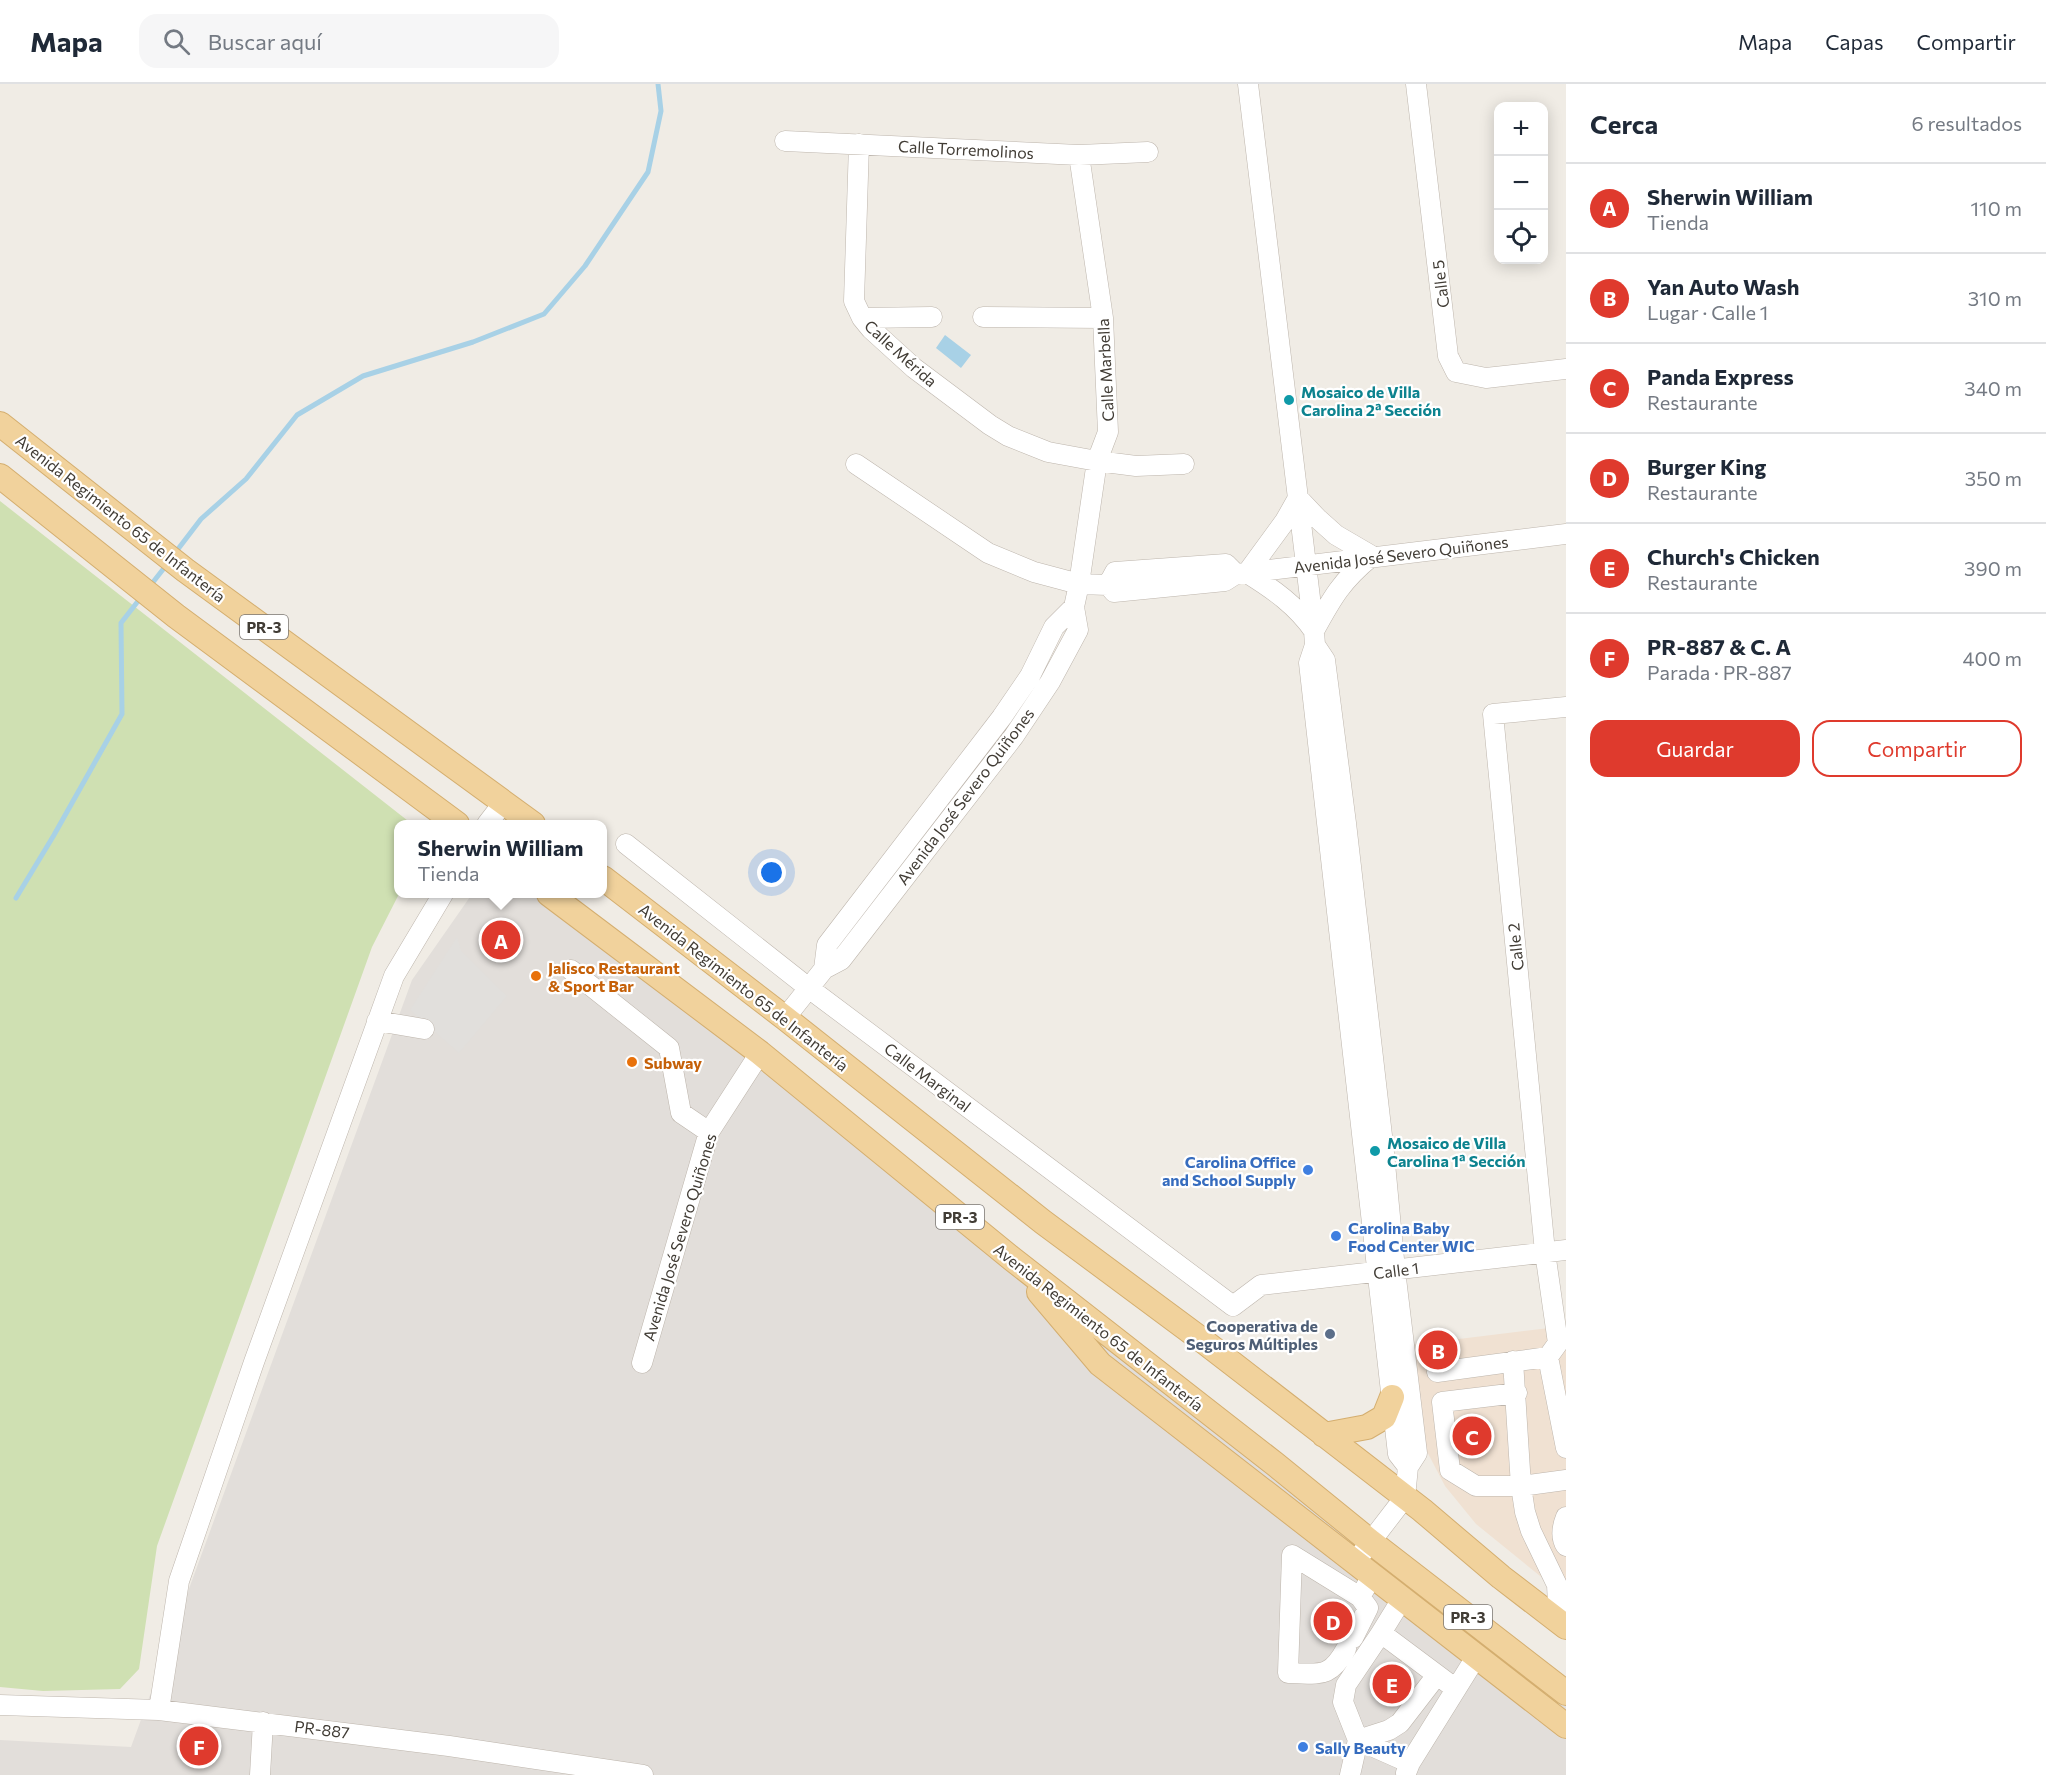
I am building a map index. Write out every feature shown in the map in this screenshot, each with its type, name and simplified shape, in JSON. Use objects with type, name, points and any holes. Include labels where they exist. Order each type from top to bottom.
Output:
[{"type":"main road","name":"Avenida Regimiento 65 de Infantería","points":[[0,424],[185,570],[527,820]]},
{"type":"main road","name":"PR-3","points":[[0,476],[176,616],[450,820]]},
{"type":"main road","name":"Avenida Regimiento 65 de Infantería","points":[[607,881],[786,1018],[1043,1222],[1202,1340],[1405,1497],[1563,1625]]},
{"type":"main road","name":"Avenida Regimiento 65 de Infantería","points":[[554,898],[760,1053],[1011,1258],[1371,1542],[1566,1692]]},
{"type":"main road","points":[[1011,1258],[1100,1364],[1566,1726]]},
{"type":"main road","points":[[1324,1435],[1367,1427],[1384,1417],[1392,1397]]},
{"type":"street","points":[[1248,84],[1314,638]]},
{"type":"street","name":"Calle 5","points":[[1416,84],[1449,356],[1456,372],[1486,378],[1566,369]]},
{"type":"street","name":"Calle Torremolinos","points":[[785,141],[1079,155],[1148,152]]},
{"type":"street","name":"Calle Mérida","points":[[859,144],[854,301],[862,318],[914,368],[1008,436],[1048,452],[1097,461],[1136,466],[1184,464]]},
{"type":"street","name":"Calle Marbella","points":[[1079,155],[1103,318],[1108,432],[1097,461],[1079,584]]},
{"type":"street","points":[[862,318],[932,317]]},
{"type":"street","points":[[983,317],[1103,318]]},
{"type":"street","points":[[856,464],[988,553],[1034,572],[1079,584]]},
{"type":"street","points":[[1298,498],[1335,535],[1372,556],[1352,572],[1334,594],[1314,638]]},
{"type":"street","points":[[1298,498],[1285,521],[1242,573],[1272,588],[1304,617],[1325,660],[1384,1154],[1392,1397],[1398,1454],[1408,1467]]},
{"type":"street","name":"Avenida José Severo Quiñones","points":[[867,910],[917,862],[994,761],[1050,682],[1078,630],[1074,607],[1079,584],[1108,585],[1115,572],[1198,576],[1226,564],[1242,573],[1566,534]]},
{"type":"street","name":"Avenida José Severo Quiñones","points":[[786,1018],[824,969],[841,960],[900,850],[1030,676],[1054,627],[1074,607]]},
{"type":"street","name":"Calle 2","points":[[1545,1252],[1493,714],[1566,707]]},
{"type":"street","points":[[977,749],[994,761]]},
{"type":"street","points":[[491,820],[504,802]]},
{"type":"street","name":"Calle Marginal","points":[[626,844],[810,989],[1233,1306]]},
{"type":"street","points":[[900,850],[917,862]]},
{"type":"street","points":[[159,1710],[178,1581],[254,1362],[394,975],[441,898]]},
{"type":"street","points":[[571,970],[669,1048],[681,1113],[709,1132]]},
{"type":"street","points":[[377,1021],[424,1029]]},
{"type":"street","name":"Avenida José Severo Quiñones","points":[[642,1363],[709,1132],[760,1053]]},
{"type":"street","name":"Calle 1","points":[[1233,1306],[1261,1285],[1566,1250]]},
{"type":"street","points":[[1545,1252],[1566,1448]]},
{"type":"street","points":[[1359,1597],[1292,1555],[1288,1673],[1307,1674],[1330,1671],[1337,1665],[1350,1644],[1368,1608],[1359,1597],[1371,1542],[1405,1497],[1408,1467],[1417,1453],[1387,1271]]},
{"type":"street","points":[[1437,1372],[1514,1361],[1557,1348]]},
{"type":"street","points":[[1514,1361],[1521,1486],[1525,1512],[1531,1532],[1557,1585],[1563,1625]]},
{"type":"street","points":[[1516,1393],[1442,1402],[1450,1470],[1476,1486],[1521,1486],[1566,1480]]},
{"type":"street","points":[[1566,1517],[1562,1527],[1563,1541],[1566,1546]]},
{"type":"street","points":[[1350,1775],[1358,1740],[1343,1702],[1346,1685],[1402,1599]]},
{"type":"street","points":[[1381,1633],[1456,1689]]},
{"type":"street","points":[[1358,1740],[1407,1769],[1476,1657]]},
{"type":"street","points":[[1358,1740],[1389,1730],[1400,1723],[1437,1675]]},
{"type":"street","name":"PR-887","points":[[0,1705],[159,1710],[263,1722],[528,1766],[632,1774]]},
{"type":"street","points":[[260,1775],[263,1722]]},
{"type":"shaded area","points":[[469,898],[544,898],[1566,1685],[1566,1775],[0,1775],[0,1740],[131,1747],[412,980]]},
{"type":"shaded area","points":[[457,937],[461,951],[507,996],[459,1053],[410,1010]]},
{"type":"shaded area","points":[[1566,1326],[1566,1597],[1476,1524],[1445,1486],[1422,1442],[1410,1345]]},
{"type":"green space","points":[[0,501],[407,820],[394,820],[394,898],[397,898],[372,947],[157,1546],[139,1669],[120,1689],[43,1691],[0,1687]]},
{"type":"water","points":[[945,335],[971,355],[961,368],[936,348]]},
{"type":"waterway","points":[[175,553],[201,519],[246,479],[297,415],[363,376],[473,342],[544,314],[585,266],[648,172],[661,111],[658,84]]},
{"type":"waterway","points":[[150,586],[168,563]]},
{"type":"waterway","points":[[16,898],[122,714],[121,623],[142,596]]},
{"type":"place","name":"Mosaico de Villa Carolina 2ª Sección","points":[[1289,400]]},
{"type":"place","name":"Sherwin William","points":[[501,940]]},
{"type":"place","name":"Jalisco Restaurant & Sport Bar","points":[[536,976]]},
{"type":"place","name":"Subway","points":[[632,1062]]},
{"type":"place","name":"Mosaico de Villa Carolina 1ª Sección","points":[[1375,1151]]},
{"type":"place","name":"Carolina Office and School Supply","points":[[1308,1170]]},
{"type":"place","name":"Carolina Baby Food Center WIC","points":[[1336,1236]]},
{"type":"place","name":"Cooperativa de Seguros Múltiples","points":[[1330,1334]]},
{"type":"place","name":"Yan Auto Wash","points":[[1438,1350]]},
{"type":"place","name":"Panda Express","points":[[1472,1436]]},
{"type":"place","name":"Burger King","points":[[1333,1621]]},
{"type":"place","name":"Church's Chicken","points":[[1392,1684]]},
{"type":"place","name":"PR-887 & C. A","points":[[199,1746]]},
{"type":"place","name":"Sally Beauty","points":[[1303,1747]]}]
